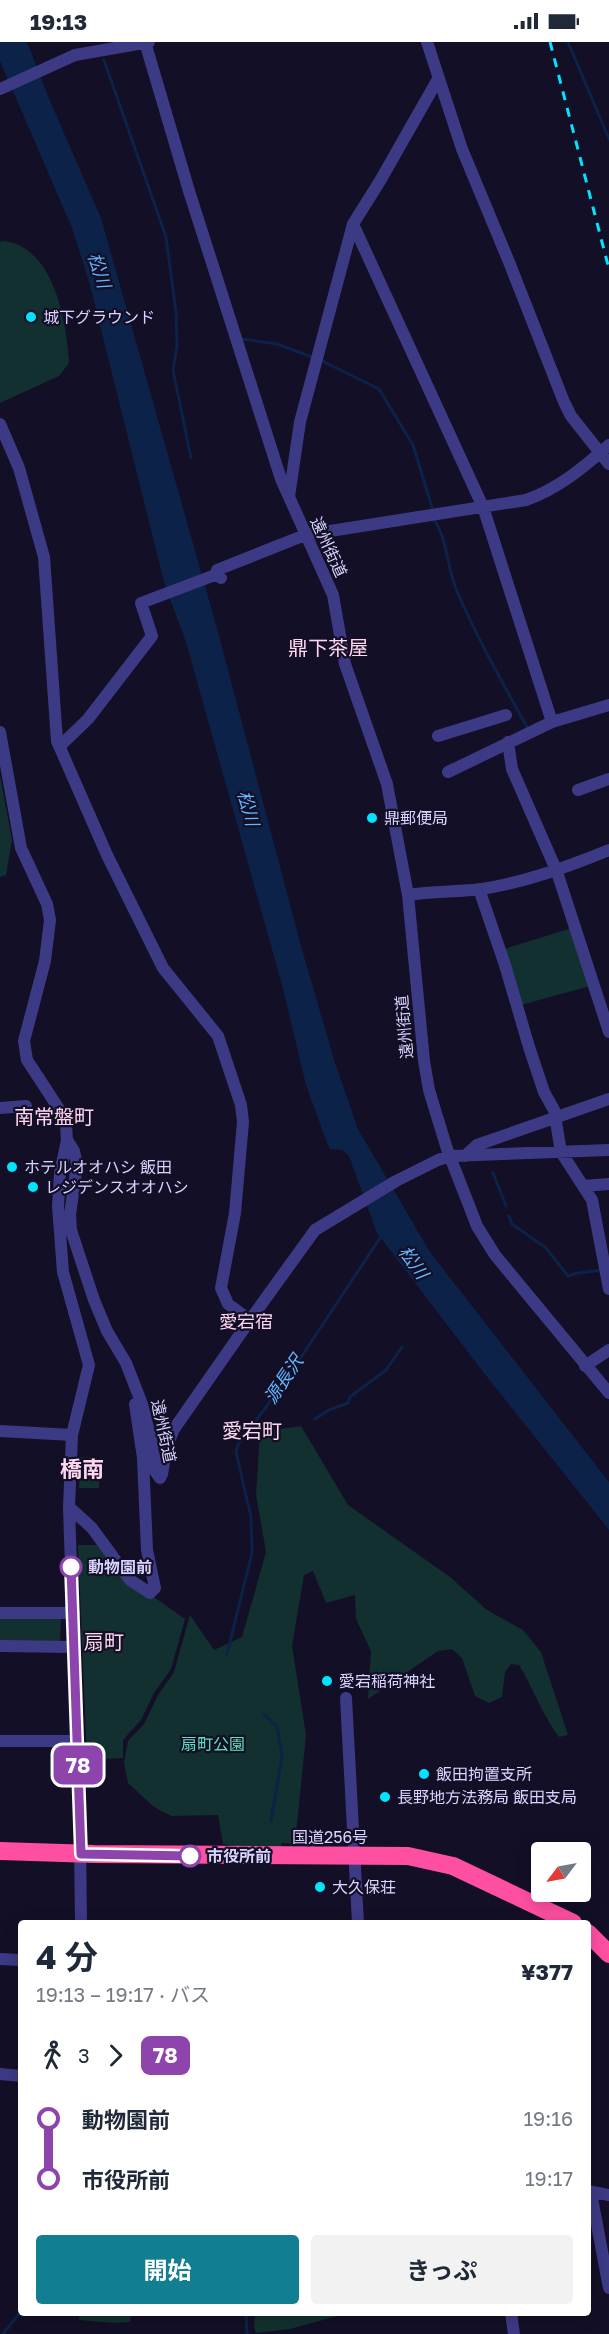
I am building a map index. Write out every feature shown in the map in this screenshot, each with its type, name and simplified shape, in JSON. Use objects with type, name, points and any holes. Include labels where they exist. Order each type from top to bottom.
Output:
[{"type":"highway","name":"国道256号","points":[[0,1851],[81,1854],[408,1856],[453,1866],[566,1920]]},
{"type":"highway","points":[[591,1936],[609,1954]]},
{"type":"street","points":[[75,42],[75,55]]},
{"type":"street","points":[[0,89],[75,55],[146,42]]},
{"type":"street","name":"遠州街道","points":[[138,1392],[152,1444],[156,1476],[160,1478],[167,1446],[174,1429],[315,1230],[396,1181],[450,1156],[429,1090],[424,1061],[408,895],[387,784],[345,664],[333,595],[311,543],[288,498],[189,191],[146,42]]},
{"type":"street","points":[[427,42],[462,149],[564,402],[571,417],[604,449],[609,464]]},
{"type":"street","points":[[288,498],[300,422],[345,260],[352,224],[380,181],[438,79]]},
{"type":"street","points":[[352,224],[483,507],[552,722]]},
{"type":"street","points":[[0,424],[19,468],[44,557],[57,741],[107,855],[163,968],[218,1036],[241,1105],[243,1122],[235,1213],[221,1293],[228,1304],[250,1320]]},
{"type":"street","points":[[60,746],[88,719],[152,636],[141,603],[144,600],[217,574],[305,535],[526,500],[541,495],[562,483],[604,449]]},
{"type":"street","points":[[448,772],[552,722],[609,705]]},
{"type":"street","points":[[438,736],[506,716]]},
{"type":"street","points":[[0,732],[21,848],[47,904],[50,920],[45,961],[24,1041],[24,1050],[27,1060],[61,1112],[66,1125],[68,1140],[77,1164],[70,1215],[71,1230],[93,1300],[107,1331],[126,1363],[138,1392]]},
{"type":"street","points":[[508,742],[512,769],[557,872],[609,1032]]},
{"type":"street","points":[[578,790],[609,779]]},
{"type":"street","points":[[408,895],[479,889],[557,872],[609,852]]},
{"type":"street","points":[[479,889],[544,1092],[556,1119],[561,1152],[592,1200],[602,1262],[609,1289]]},
{"type":"street","points":[[465,1156],[477,1144],[556,1119],[609,1099]]},
{"type":"street","points":[[0,1108],[26,1106]]},
{"type":"street","points":[[68,1140],[60,1173],[58,1206],[63,1272],[89,1365],[72,1435],[69,1508],[78,1741],[81,1920]]},
{"type":"street","points":[[609,1150],[450,1156],[477,1226],[495,1255],[609,1393]]},
{"type":"street","points":[[583,1186],[609,1184]]},
{"type":"street","points":[[585,1366],[609,1350]]},
{"type":"street","name":"遠州街道","points":[[69,1508],[92,1528],[130,1580],[150,1593],[155,1588],[147,1550],[143,1458],[135,1402],[138,1392]]},
{"type":"street","points":[[0,1431],[72,1435]]},
{"type":"street","points":[[0,1613],[74,1613]]},
{"type":"street","points":[[0,1646],[74,1647]]},
{"type":"street","points":[[346,1698],[358,1920]]},
{"type":"street","points":[[0,1741],[78,1741]]},
{"type":"street","points":[[0,1959],[18,1960]]},
{"type":"street","points":[[0,2074],[18,2076]]},
{"type":"street","points":[[591,2192],[609,2195]]},
{"type":"street","points":[[591,2197],[609,2288]]},
{"type":"street","points":[[511,2316],[513,2334]]},
{"type":"green space","name":"城下グラウンド","points":[[0,242],[19,245],[34,255],[45,270],[54,287],[60,307],[69,363],[59,376],[0,403]]},
{"type":"green space","points":[[0,775],[12,840],[6,875],[0,877]]},
{"type":"green space","points":[[572,928],[590,986],[521,1005],[504,949]]},
{"type":"green space","name":"扇町公園","points":[[301,1426],[348,1505],[450,1577],[487,1610],[523,1630],[541,1652],[568,1735],[559,1737],[553,1729],[519,1665],[511,1664],[505,1672],[502,1697],[489,1703],[475,1696],[462,1658],[452,1649],[438,1651],[368,1699],[371,1651],[356,1619],[355,1595],[326,1603],[313,1571],[304,1575],[292,1646],[306,1735],[295,1844],[282,1843],[280,1849],[247,1848],[223,1844],[218,1815],[172,1816],[153,1806],[128,1783],[124,1763],[128,1741],[144,1724],[158,1695],[174,1672],[190,1615],[214,1650],[242,1637],[266,1552],[256,1495],[260,1432]]},
{"type":"green space","points":[[80,1457],[100,1458],[99,1488],[79,1488]]},
{"type":"green space","points":[[78,1545],[100,1545],[154,1597],[185,1619],[171,1669],[154,1693],[141,1720],[123,1740],[123,1758],[87,1760]]},
{"type":"green space","points":[[0,1617],[61,1618],[60,1642],[0,1641]]},
{"type":"green space","points":[[80,2316],[131,2316],[130,2322],[79,2320]]},
{"type":"green space","points":[[255,2316],[338,2316],[290,2329],[256,2333]]},
{"type":"water","name":"松川","points":[[0,42],[27,42],[101,218],[218,632],[301,946],[335,1063],[358,1129],[430,1252],[609,1482],[609,1530],[480,1368],[377,1233],[349,1156],[342,1150],[330,1149],[327,1143],[306,1085],[282,985],[186,642],[165,586],[90,285],[72,228],[0,61]]},
{"type":"waterway","points":[[568,42],[609,139]]},
{"type":"waterway","points":[[104,60],[166,237],[176,312],[177,345],[173,370],[191,458]]},
{"type":"waterway","points":[[242,339],[277,344],[312,357]]},
{"type":"waterway","points":[[320,360],[379,389],[413,445],[432,507]]},
{"type":"waterway","points":[[435,521],[443,538],[454,583],[465,608],[490,660],[527,727]]},
{"type":"waterway","points":[[493,1173],[506,1206]]},
{"type":"waterway","points":[[509,1216],[512,1224],[546,1248],[568,1276],[600,1270],[601,1272]]},
{"type":"waterway","name":"源長沢","points":[[227,1654],[252,1553],[251,1517],[236,1452],[238,1445],[288,1377],[382,1235]]},
{"type":"waterway","points":[[315,1419],[329,1410],[348,1403],[350,1397],[386,1370],[402,1347]]},
{"type":"waterway","name":"源長沢","points":[[264,1714],[277,1727],[282,1756],[271,1821]]},
{"type":"waterway","points":[[3,2334],[18,2315]]},
{"type":"waterway","name":"源長沢","points":[[246,2316],[247,2334]]},
{"type":"railway","points":[[550,42],[609,269]]},
{"type":"bus line","name":"78","points":[[71,1567],[81,1854],[190,1856]]},
{"type":"place","name":"城下グラウンド","points":[[31,317]]},
{"type":"place","name":"鼎郵便局","points":[[372,818]]},
{"type":"place","name":"ホテルオオハシ 飯田","points":[[12,1167]]},
{"type":"place","name":"レジデンスオオハシ","points":[[33,1187]]},
{"type":"place","name":"動物園前","points":[[71,1567]]},
{"type":"place","name":"愛宕稲荷神社","points":[[327,1681]]},
{"type":"place","name":"飯田拘置支所","points":[[424,1774]]},
{"type":"place","name":"長野地方法務局 飯田支局","points":[[385,1797]]},
{"type":"place","name":"市役所前","points":[[190,1856]]},
{"type":"place","name":"大久保荘","points":[[320,1887]]},
{"type":"district","name":"鼎下茶屋","points":[[328,647]]},
{"type":"district","name":"南常盤町","points":[[54,1116]]},
{"type":"district","name":"愛宕宿","points":[[246,1321]]},
{"type":"district","name":"愛宕町","points":[[252,1430]]},
{"type":"district","name":"橋南","points":[[82,1468]]},
{"type":"district","name":"扇町","points":[[104,1641]]}]
